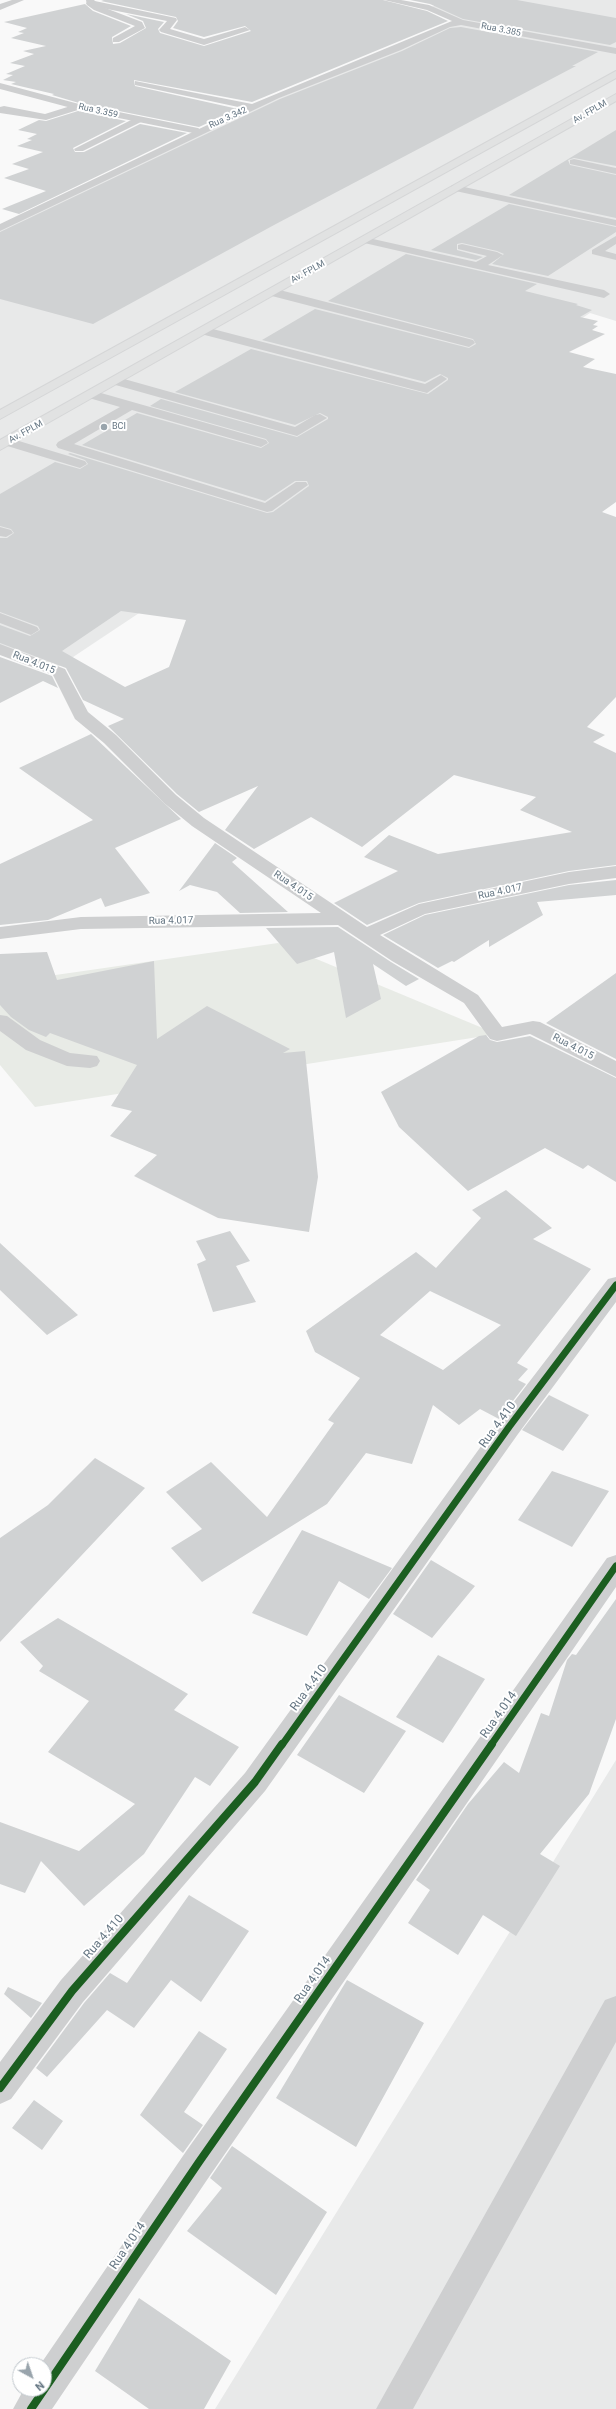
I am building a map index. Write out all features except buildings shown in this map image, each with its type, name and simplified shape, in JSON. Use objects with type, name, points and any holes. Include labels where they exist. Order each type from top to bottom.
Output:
[{"type":"main road","name":"Av. FPLM","points":[[0,414],[616,74]]},
{"type":"main road","points":[[594,87],[616,91]]},
{"type":"main road","name":"Av. FPLM","points":[[4,444],[616,97]]},
{"type":"main road","points":[[104,357],[142,367]]},
{"type":"street","points":[[0,7],[20,0]]},
{"type":"street","points":[[92,2],[109,0]]},
{"type":"street","name":"Rua 3.385","points":[[388,0],[429,8],[461,22],[616,51]]},
{"type":"street","points":[[92,2],[173,20],[164,30],[204,42],[245,30]]},
{"type":"street","points":[[92,2],[97,8],[139,24],[140,28],[116,40]]},
{"type":"street","name":"Rua 3.342","points":[[0,228],[198,131],[252,107],[398,48],[447,25],[461,22]]},
{"type":"street","points":[[138,83],[252,107]]},
{"type":"street","name":"Rua 3.359","points":[[0,86],[31,93],[39,97],[77,107],[198,131]]},
{"type":"street","points":[[0,110],[4,109],[46,117],[77,107]]},
{"type":"street","points":[[79,149],[137,120]]},
{"type":"street","points":[[574,162],[616,170]]},
{"type":"street","points":[[455,188],[616,223]]},
{"type":"street","points":[[616,239],[596,252],[616,257]]},
{"type":"street","points":[[364,240],[604,294]]},
{"type":"street","points":[[462,247],[497,255],[478,266]]},
{"type":"street","points":[[272,292],[469,343]]},
{"type":"street","points":[[205,331],[428,389],[441,379]]},
{"type":"street","points":[[117,381],[297,432],[320,418]]},
{"type":"street","points":[[94,394],[130,406],[261,443]]},
{"type":"street","points":[[130,406],[63,445],[267,508],[301,485]]},
{"type":"street","points":[[4,444],[247,515]]},
{"type":"street","points":[[0,618],[31,630]]},
{"type":"street","name":"Rua 4.015","points":[[0,649],[59,672],[81,715],[110,739],[170,799],[198,822],[344,919],[365,935],[399,957],[471,999],[498,1034],[533,1027],[616,1070]]},
{"type":"street","name":"Rua 4.017","points":[[365,935],[419,910],[569,878],[616,872]]},
{"type":"street","name":"Rua 4.017","points":[[0,934],[35,927],[81,923],[255,919],[344,919]]},
{"type":"street","points":[[0,1020],[33,1045],[67,1059],[90,1061]]},
{"type":"street","name":"Rua 4.410","points":[[0,2088],[72,1991],[255,1782],[509,1427],[616,1285]]},
{"type":"street","name":"Rua 4.014","points":[[31,2409],[217,2136],[616,1566]]},
{"type":"street","points":[[394,2409],[616,2011]]},
{"type":"shaded area","points":[[448,0],[616,0],[616,321],[590,313],[55,669],[0,648],[0,228],[198,131],[460,22],[429,8]]},
{"type":"shaded area","points":[[278,943],[497,1034],[35,1107],[0,1065],[0,983]]},
{"type":"shaded area","points":[[616,1760],[616,2409],[215,2409]]},
{"type":"cycle path","points":[[0,2088],[72,1991],[255,1782],[509,1427],[616,1285]]},
{"type":"cycle path","points":[[31,2409],[199,2162],[616,1566]]},
{"type":"place","name":"BCI","points":[[104,427]]}]
